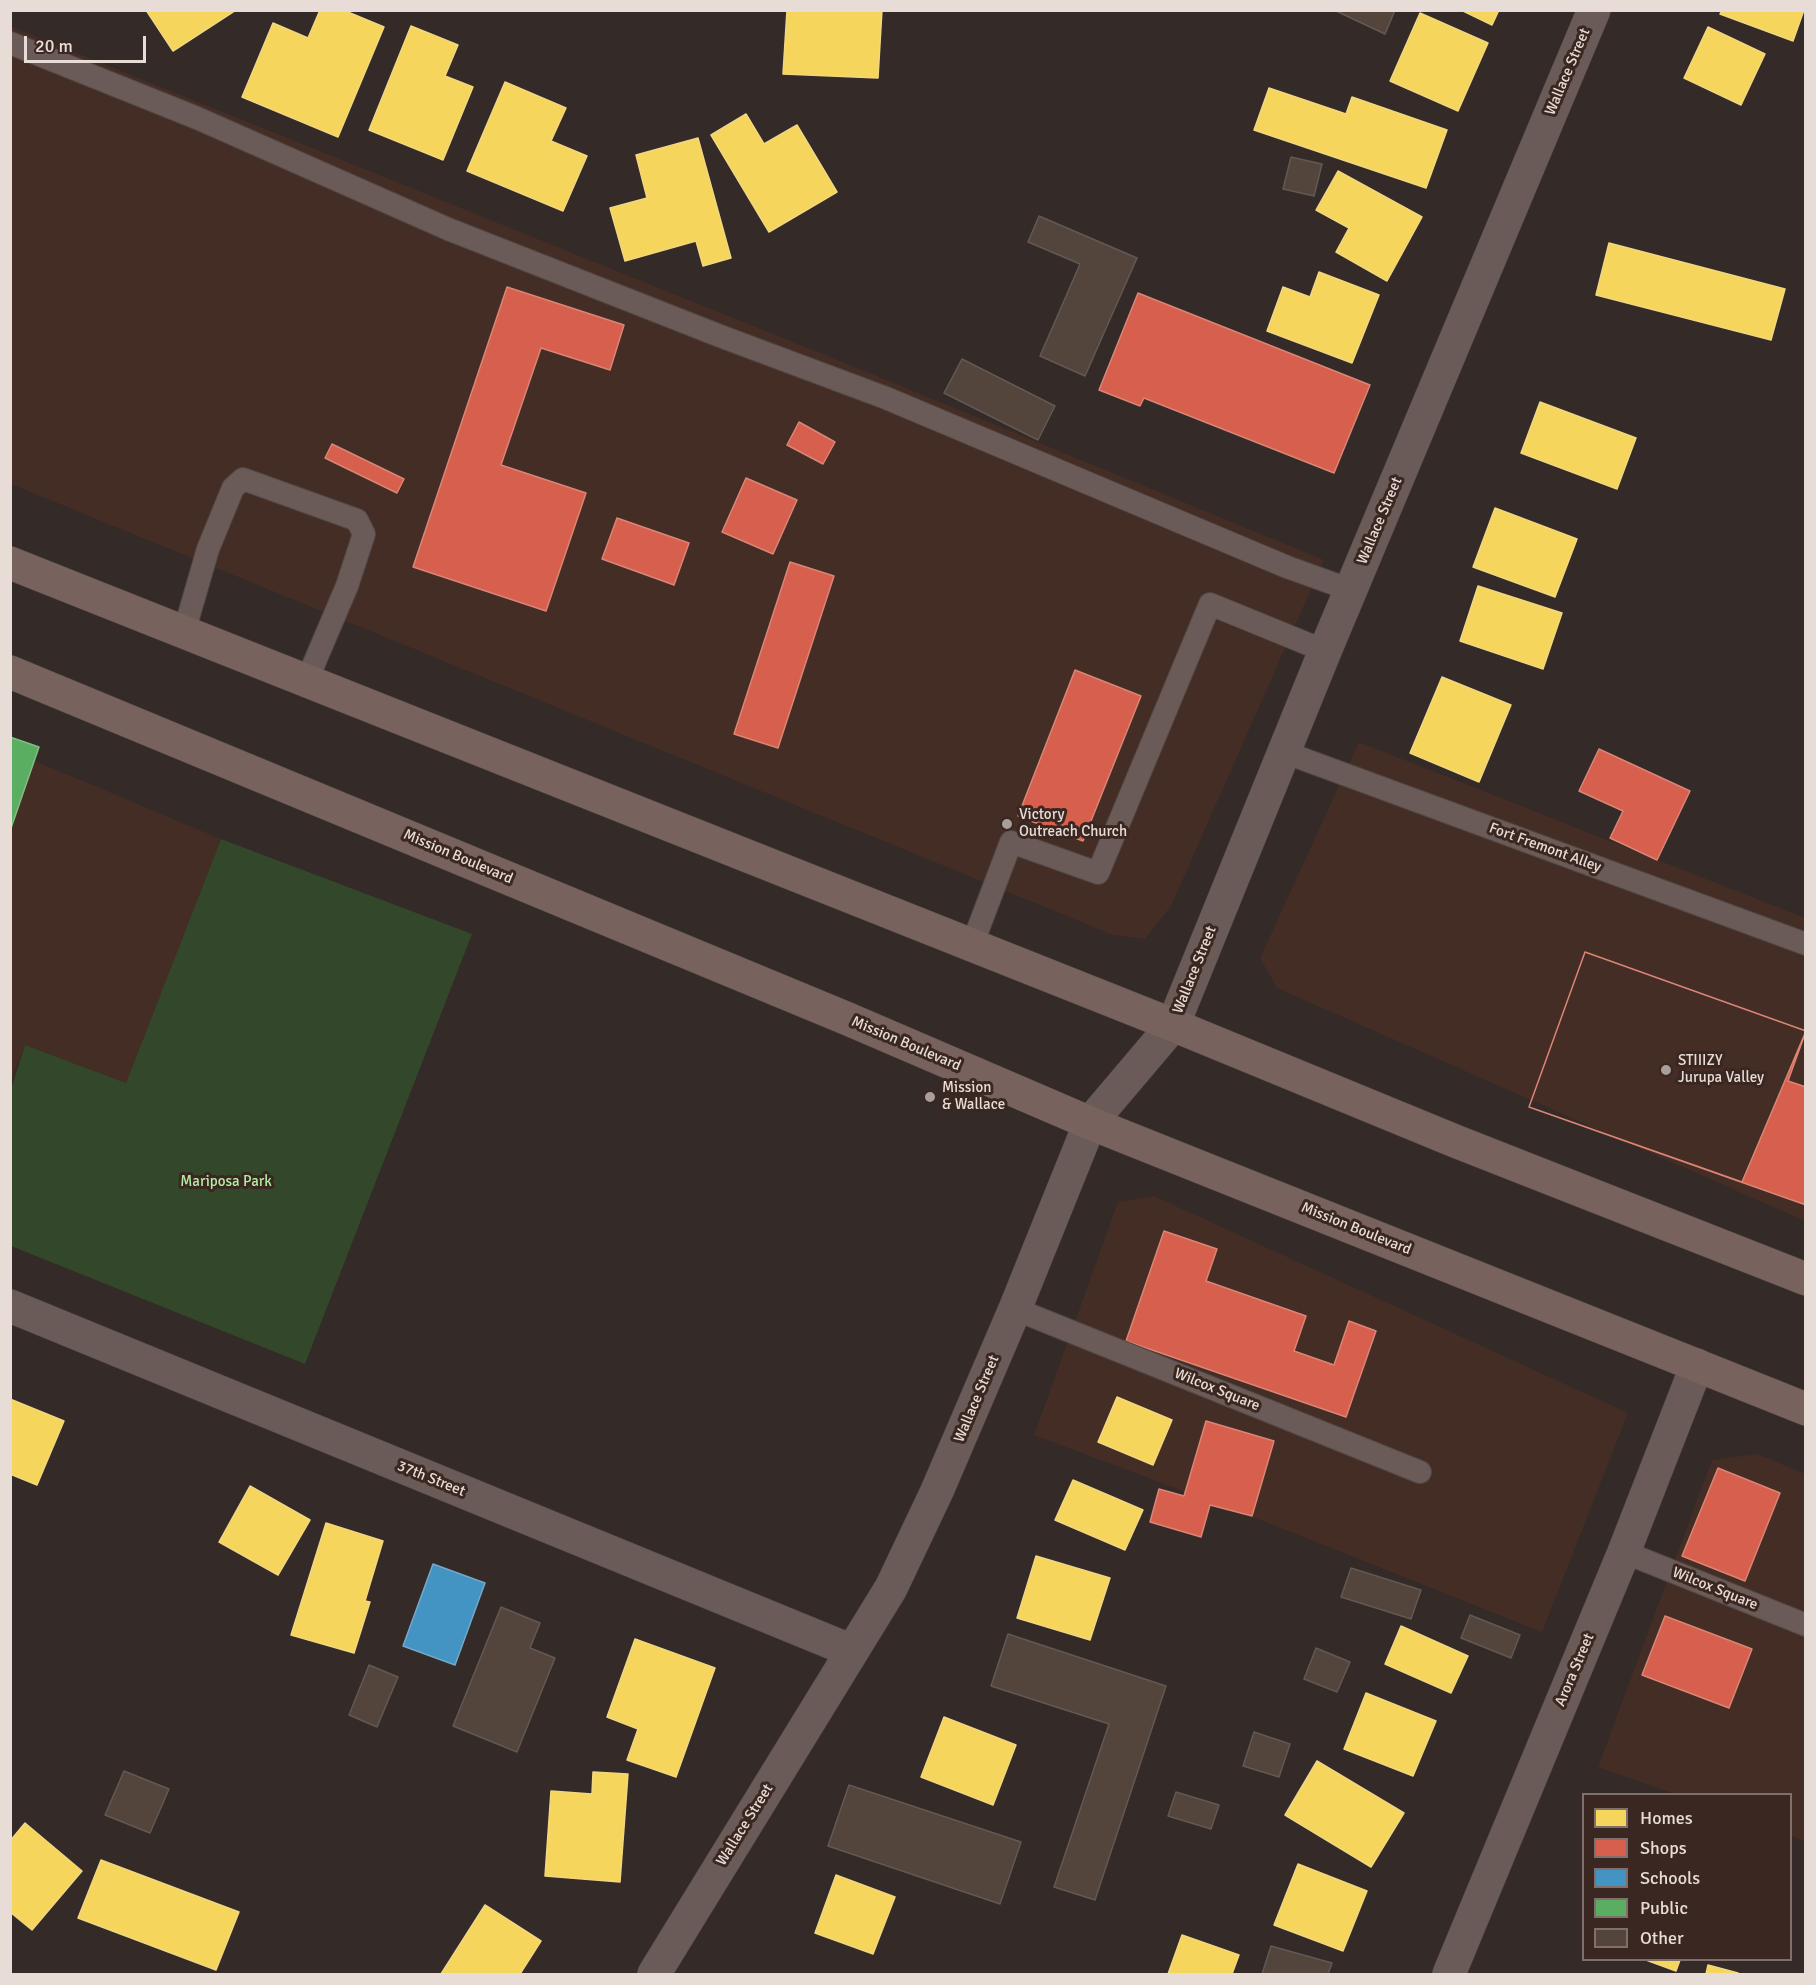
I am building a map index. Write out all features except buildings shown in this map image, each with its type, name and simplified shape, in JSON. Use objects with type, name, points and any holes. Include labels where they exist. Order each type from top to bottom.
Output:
[{"type":"main road","points":[[10,562],[1173,1025],[1455,1141],[1806,1279]]},
{"type":"main road","name":"Mission Boulevard","points":[[10,672],[848,1019],[1090,1123],[1806,1408]]},
{"type":"street","name":"Wallace Street","points":[[654,1974],[891,1587],[932,1502],[1015,1309],[1090,1123],[1173,1025],[1325,651],[1594,10]]},
{"type":"street","name":"37th Street","points":[[10,1306],[852,1651]]},
{"type":"street","name":"Arora Street","points":[[1449,1974],[1624,1552],[1697,1365]]},
{"type":"lane","points":[[10,43],[197,118],[448,229],[720,336],[886,398],[1287,567],[1351,590]]},
{"type":"lane","points":[[184,632],[208,549],[233,488],[243,479],[357,520],[364,534],[347,586],[307,680]]},
{"type":"lane","points":[[972,945],[1011,842],[1098,873],[1210,604],[1325,651]]},
{"type":"lane","name":"Fort Fremont Alley","points":[[1284,752],[1806,944]]},
{"type":"lane","name":"Wilcox Square","points":[[1015,1309],[1419,1472]]},
{"type":"lane","name":"Wilcox Square","points":[[1624,1552],[1806,1625]]},
{"type":"shaded area","points":[[10,26],[877,376],[1324,560],[1171,906],[1145,939],[1113,935],[11,484]]},
{"type":"shaded area","points":[[1359,742],[1805,918],[1805,1221],[1277,988],[1260,958]]},
{"type":"shaded area","points":[[11,751],[221,839],[126,1083],[25,1045],[11,1081]]},
{"type":"shaded area","points":[[1154,1196],[1628,1413],[1542,1632],[1263,1521],[1034,1435],[1118,1202]]},
{"type":"shaded area","points":[[1757,1454],[1805,1474],[1805,1841],[1792,1836],[1792,1793],[1672,1793],[1598,1767],[1712,1460]]},
{"type":"green space","name":"Mariposa Park","points":[[221,839],[472,934],[305,1364],[11,1246],[11,1089],[25,1045],[126,1083]]},
{"type":"place","name":"Victory Outreach Church","points":[[1007,824]]},
{"type":"place","name":"STIIIZY Jurupa Valley","points":[[1666,1070]]},
{"type":"place","name":"Mission & Wallace","points":[[930,1097]]}]
